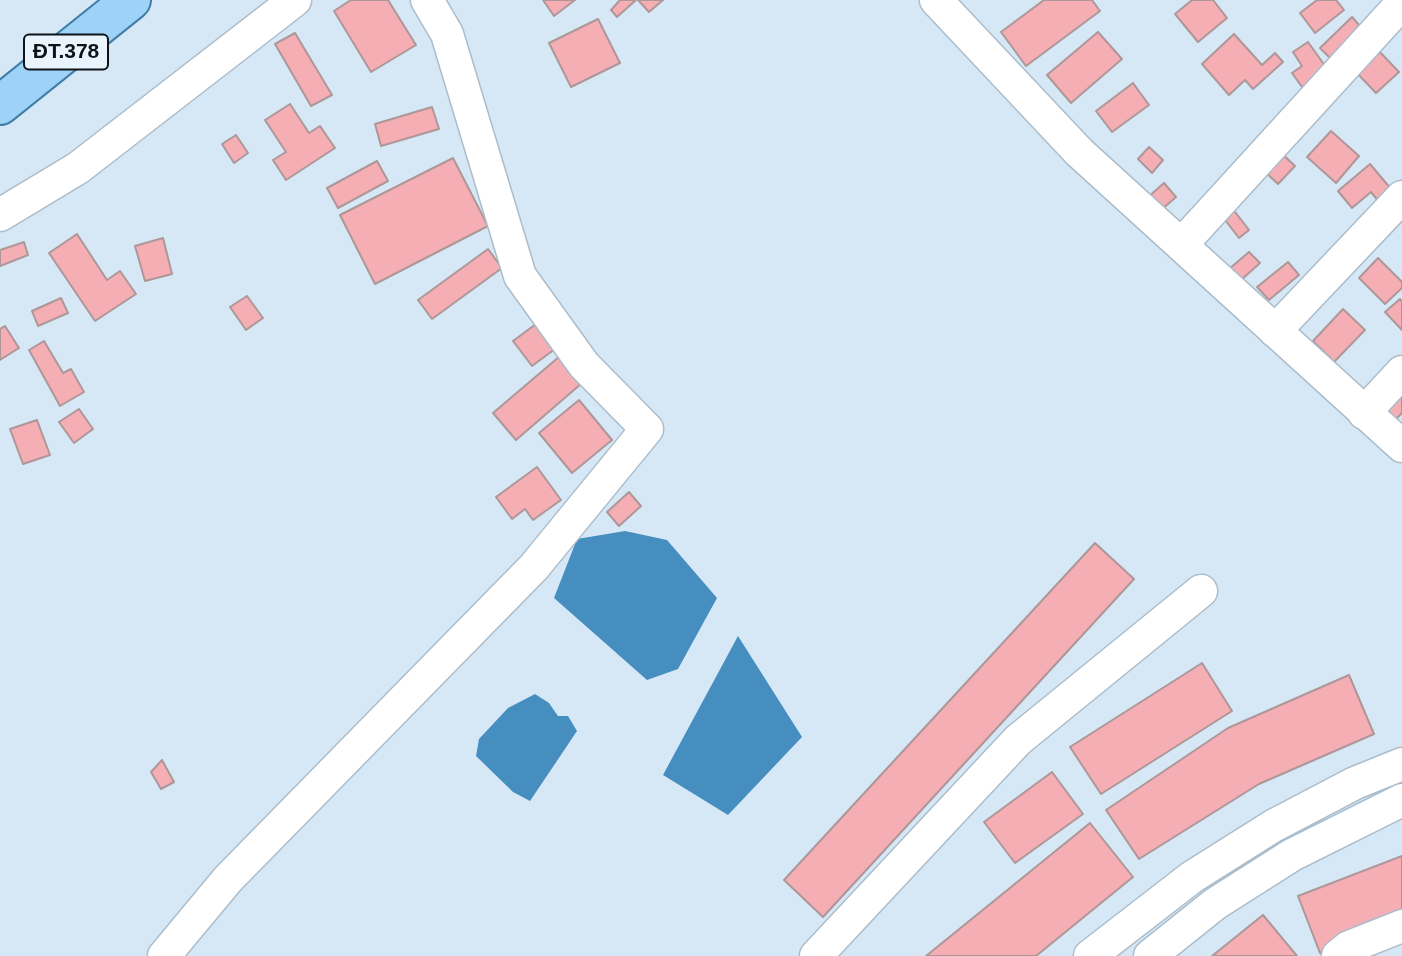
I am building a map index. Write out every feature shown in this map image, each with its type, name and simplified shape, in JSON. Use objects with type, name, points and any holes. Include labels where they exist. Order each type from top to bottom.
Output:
[{"type":"main road","name":"ĐT.378","points":[[0,105],[131,0]]},
{"type":"street","points":[[0,215],[78,168],[295,0]]},
{"type":"street","points":[[164,956],[228,879],[534,567],[647,429],[584,365],[520,276],[447,34],[427,0]]},
{"type":"street","points":[[936,0],[1079,152],[1402,446]]},
{"type":"street","points":[[1181,244],[1402,3]]},
{"type":"street","points":[[1275,331],[1402,197]]},
{"type":"street","points":[[1364,413],[1402,372]]},
{"type":"street","points":[[821,954],[1018,740],[1201,591]]},
{"type":"street","points":[[1090,956],[1192,877],[1273,826],[1355,783],[1402,764]]},
{"type":"street","points":[[1150,956],[1215,904],[1292,855],[1402,800]]},
{"type":"street","points":[[1338,956],[1349,947],[1402,926]]},
{"type":"water","points":[[625,531],[667,540],[717,598],[678,669],[647,680],[554,598],[577,539]]},
{"type":"water","points":[[738,636],[802,737],[728,815],[663,775]]},
{"type":"water","points":[[535,694],[549,703],[558,716],[568,716],[577,731],[530,801],[513,792],[476,756],[479,739],[508,708]]},
{"type":"building","points":[[351,0],[388,0],[416,45],[371,72],[334,11]]},
{"type":"building","points":[[543,0],[575,0],[554,16]]},
{"type":"building","points":[[620,0],[636,0],[617,17],[611,10]]},
{"type":"building","points":[[638,0],[663,0],[649,12]]},
{"type":"building","points":[[1044,0],[1092,0],[1100,11],[1026,66],[1001,32]]},
{"type":"building","points":[[1192,0],[1213,0],[1227,18],[1198,42],[1175,14]]},
{"type":"building","points":[[1317,0],[1336,0],[1344,10],[1315,33],[1300,13]]},
{"type":"building","points":[[1352,17],[1367,34],[1336,64],[1320,48]]},
{"type":"building","points":[[598,19],[620,63],[571,87],[549,43]]},
{"type":"building","points":[[1098,32],[1122,59],[1071,103],[1047,75]]},
{"type":"building","points":[[295,33],[332,95],[311,106],[275,44]]},
{"type":"building","points":[[1234,34],[1262,65],[1275,53],[1283,62],[1253,89],[1245,80],[1229,95],[1202,64]]},
{"type":"building","points":[[1308,42],[1328,70],[1302,87],[1292,73],[1302,66],[1293,52]]},
{"type":"building","points":[[1376,48],[1399,72],[1376,93],[1353,69]]},
{"type":"building","points":[[1133,83],[1149,105],[1112,132],[1096,111]]},
{"type":"building","points":[[290,104],[309,133],[320,126],[335,148],[286,180],[273,160],[286,152],[265,120]]},
{"type":"building","points":[[432,107],[439,129],[381,146],[375,124]]},
{"type":"building","points":[[1331,131],[1359,156],[1336,183],[1307,157]]},
{"type":"building","points":[[236,135],[248,153],[234,163],[222,144]]},
{"type":"building","points":[[1149,147],[1163,160],[1152,173],[1138,159]]},
{"type":"building","points":[[1277,149],[1295,166],[1278,184],[1261,168]]},
{"type":"building","points":[[453,158],[488,226],[375,284],[340,215]]},
{"type":"building","points":[[377,161],[388,181],[338,208],[327,188]]},
{"type":"building","points":[[1370,164],[1397,196],[1384,208],[1371,192],[1352,208],[1338,191]]},
{"type":"building","points":[[1164,183],[1176,197],[1159,212],[1147,198]]},
{"type":"building","points":[[1232,208],[1249,230],[1239,238],[1222,216]]},
{"type":"building","points":[[77,234],[107,280],[120,271],[136,294],[95,321],[49,253]]},
{"type":"building","points":[[163,238],[172,274],[145,281],[135,246]]},
{"type":"building","points":[[24,242],[28,255],[0,266],[0,250]]},
{"type":"building","points":[[488,249],[502,268],[432,319],[418,300]]},
{"type":"building","points":[[1249,252],[1260,263],[1240,281],[1229,269]]},
{"type":"building","points":[[1378,258],[1402,282],[1402,288],[1385,304],[1359,278]]},
{"type":"building","points":[[1288,262],[1299,275],[1269,300],[1257,287]]},
{"type":"building","points":[[247,296],[263,318],[246,330],[230,307]]},
{"type":"building","points":[[61,298],[68,313],[38,326],[32,311]]},
{"type":"building","points":[[1400,299],[1402,302],[1402,330],[1385,312]]},
{"type":"building","points":[[1343,309],[1365,330],[1334,362],[1313,341]]},
{"type":"building","points":[[536,324],[555,349],[532,366],[513,341]]},
{"type":"building","points":[[5,326],[19,348],[0,360],[0,329]]},
{"type":"building","points":[[44,341],[63,373],[71,369],[84,392],[60,406],[29,350]]},
{"type":"building","points":[[560,356],[582,383],[516,440],[493,413]]},
{"type":"building","points":[[1402,384],[1402,413],[1395,420],[1381,407]]},
{"type":"building","points":[[579,400],[612,440],[572,473],[539,433]]},
{"type":"building","points":[[79,409],[93,429],[74,443],[59,422]]},
{"type":"building","points":[[37,420],[50,455],[23,464],[10,429]]},
{"type":"building","points":[[537,467],[561,500],[533,520],[525,509],[512,519],[496,497]]},
{"type":"building","points":[[629,492],[641,506],[619,526],[607,512]]},
{"type":"building","points":[[1095,543],[1134,579],[823,917],[784,880]]},
{"type":"building","points":[[1202,663],[1232,711],[1101,794],[1070,747]]},
{"type":"building","points":[[1349,675],[1374,734],[1259,784],[1139,859],[1106,810],[1228,728]]},
{"type":"building","points":[[162,760],[174,782],[161,789],[151,772]]},
{"type":"building","points":[[1052,772],[1083,814],[1015,863],[984,822]]},
{"type":"building","points":[[1090,823],[1133,877],[1036,956],[926,956]]},
{"type":"building","points":[[1402,856],[1402,923],[1320,953],[1298,896]]},
{"type":"building","points":[[1263,915],[1297,956],[1212,956]]}]
